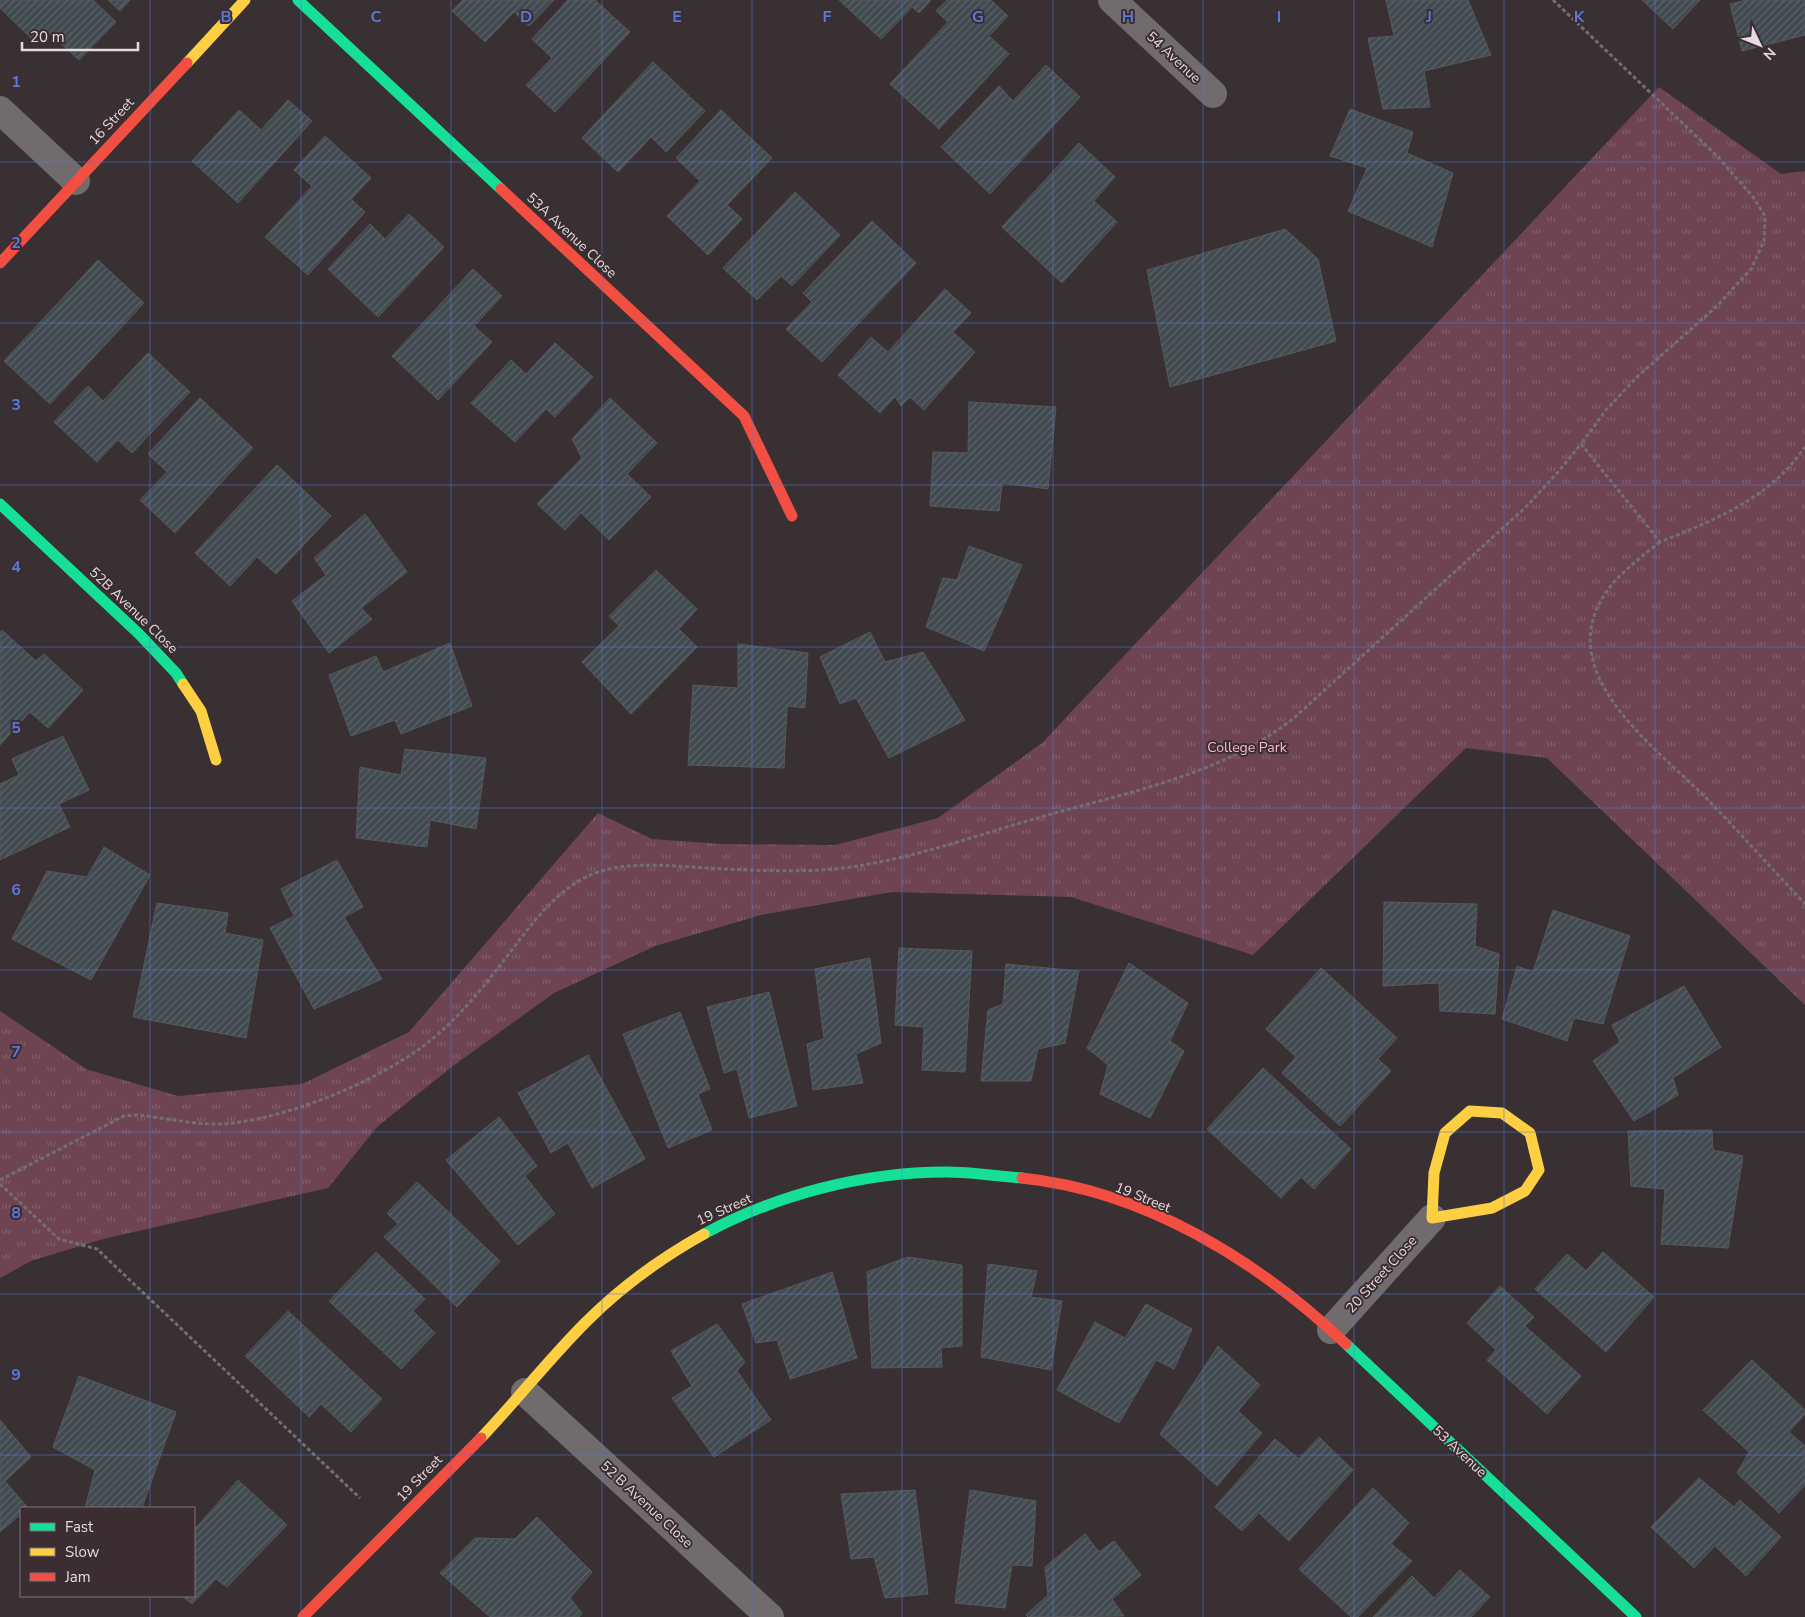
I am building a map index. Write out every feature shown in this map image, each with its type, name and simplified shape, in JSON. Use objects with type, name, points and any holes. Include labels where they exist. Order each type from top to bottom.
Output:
[{"type":"street","name":"16 Street","points":[[0,263],[245,0]]},
{"type":"street","name":"53A Avenue Close","points":[[298,0],[744,416],[792,516]]},
{"type":"street","name":"54 Avenue","points":[[1112,0],[1214,94]]},
{"type":"street","points":[[0,110],[76,181]]},
{"type":"street","name":"52B Avenue Close","points":[[0,504],[138,633],[176,673],[201,711],[216,760]]},
{"type":"street","points":[[1470,1111],[1502,1113],[1530,1133],[1539,1170],[1525,1191],[1492,1208],[1432,1218],[1434,1173],[1445,1133],[1470,1111]]},
{"type":"street","name":"19 Street","points":[[303,1617],[525,1392],[567,1342],[613,1297],[653,1265],[688,1242],[757,1210],[816,1190],[881,1177],[939,1172],[992,1175],[1065,1184],[1136,1208],[1190,1233],[1241,1260],[1282,1289]]},
{"type":"street","name":"20 Street Close","points":[[1331,1330],[1432,1218]]},
{"type":"street","name":"53 Avenue","points":[[1282,1289],[1331,1330],[1636,1617]]},
{"type":"street","name":"52 B Avenue Close","points":[[525,1392],[770,1617]]},
{"type":"path","points":[[360,1498],[97,1249],[59,1239],[0,1182],[41,1158],[124,1116],[137,1115],[231,1123],[310,1103],[337,1094],[374,1075],[425,1044],[487,982],[555,899],[579,880],[602,871],[654,864],[775,872],[823,870],[888,861],[1178,778],[1248,749],[1272,735],[1295,717],[1527,506],[1558,472],[1606,410],[1636,378],[1717,306],[1751,269],[1764,241],[1765,216],[1753,197],[1717,156],[1553,0]]},
{"type":"path","points":[[1580,444],[1660,542]]},
{"type":"path","points":[[1805,447],[1774,481],[1750,500],[1724,516],[1660,542],[1624,571],[1608,588],[1598,607],[1591,630],[1596,669],[1616,706],[1630,724],[1708,800],[1805,904]]},
{"type":"green space","name":"College Park","points":[[1659,87],[1781,174],[1805,171],[1805,1005],[1547,758],[1466,748],[1253,955],[1071,897],[892,892],[761,915],[655,946],[554,993],[453,1066],[377,1127],[328,1188],[103,1239],[31,1261],[0,1278],[0,1011],[86,1069],[178,1096],[302,1084],[409,1032],[598,813],[652,839],[721,844],[835,845],[938,818],[1042,743]]},
{"type":"building","points":[[0,0],[93,0],[116,22],[79,60],[44,28],[33,40],[0,8]]},
{"type":"building","points":[[108,0],[130,0],[120,11]]},
{"type":"building","points":[[463,0],[554,0],[529,26],[514,12],[485,42],[452,11]]},
{"type":"building","points":[[568,0],[595,0],[630,32],[555,112],[526,85],[552,58],[532,39]]},
{"type":"building","points":[[839,0],[931,0],[919,13],[912,7],[881,39]]},
{"type":"building","points":[[947,0],[991,0],[1008,16],[989,36],[1009,54],[939,129],[890,84],[948,22],[936,11]]},
{"type":"building","points":[[1386,0],[1468,0],[1491,55],[1424,71],[1430,107],[1383,109],[1368,38],[1394,36]]},
{"type":"building","points":[[1642,0],[1700,0],[1673,29]]},
{"type":"building","points":[[1746,0],[1805,0],[1805,35],[1742,51],[1730,4]]},
{"type":"building","points":[[653,62],[705,111],[666,152],[651,137],[618,172],[582,138]]},
{"type":"building","points":[[1046,65],[1080,97],[990,194],[941,147],[999,86],[1013,101]]},
{"type":"building","points":[[288,100],[312,121],[238,203],[192,161],[239,110],[261,130]]},
{"type":"building","points":[[1350,109],[1413,132],[1407,153],[1453,173],[1432,247],[1348,211],[1367,168],[1330,156]]},
{"type":"building","points":[[721,110],[772,158],[727,205],[742,219],[708,255],[667,216],[700,181],[676,158]]},
{"type":"building","points":[[325,136],[371,178],[351,199],[365,212],[308,275],[265,237],[312,186],[294,170]]},
{"type":"building","points":[[1079,143],[1115,177],[1094,201],[1117,222],[1062,283],[1002,227]]},
{"type":"building","points":[[795,192],[840,235],[792,286],[781,276],[757,300],[723,268]]},
{"type":"building","points":[[409,214],[444,247],[378,317],[328,269],[370,224],[385,239]]},
{"type":"building","points":[[872,221],[916,263],[822,362],[786,329],[812,302],[803,293]]},
{"type":"building","points":[[1285,229],[1318,259],[1336,341],[1170,387],[1147,270]]},
{"type":"building","points":[[98,260],[144,303],[50,404],[4,361]]},
{"type":"building","points":[[473,269],[502,296],[474,326],[492,342],[438,400],[392,356]]},
{"type":"building","points":[[945,289],[971,313],[953,332],[975,352],[924,410],[910,397],[901,406],[895,397],[880,413],[838,375],[871,337],[888,352]]},
{"type":"building","points":[[555,343],[593,377],[555,417],[546,409],[515,442],[471,403],[511,360],[526,374]]},
{"type":"building","points":[[148,353],[190,392],[132,453],[118,440],[97,462],[54,422],[88,386],[103,401]]},
{"type":"building","points":[[200,398],[253,448],[175,533],[140,500],[167,472],[148,454]]},
{"type":"building","points":[[610,398],[657,443],[627,474],[651,497],[609,540],[581,513],[565,530],[537,504],[582,458],[572,439]]},
{"type":"building","points":[[969,402],[1056,407],[1048,489],[1002,483],[999,511],[930,506],[933,452],[968,453]]},
{"type":"building","points":[[277,465],[331,516],[276,574],[257,557],[230,586],[195,553]]},
{"type":"building","points":[[365,514],[407,572],[361,608],[372,619],[329,653],[292,601],[326,575],[314,558]]},
{"type":"building","points":[[969,546],[1022,565],[984,651],[926,627],[943,578],[957,580]]},
{"type":"building","points":[[656,570],[697,609],[679,629],[697,647],[631,714],[582,662],[619,626],[609,616]]},
{"type":"building","points":[[2,630],[36,661],[44,654],[83,690],[48,728],[30,712],[0,745],[0,633]]},
{"type":"building","points":[[870,632],[885,662],[923,652],[965,720],[889,758],[856,698],[840,704],[820,657]]},
{"type":"building","points":[[450,643],[472,706],[401,734],[395,720],[351,736],[329,675],[376,656],[383,672]]},
{"type":"building","points":[[738,644],[808,653],[805,708],[787,706],[784,768],[688,765],[693,685],[738,688]]},
{"type":"building","points":[[63,736],[89,790],[59,804],[70,827],[0,860],[0,784],[19,775],[12,759]]},
{"type":"building","points":[[405,749],[486,758],[476,829],[430,820],[427,847],[356,838],[360,767],[401,775]]},
{"type":"building","points":[[104,847],[150,875],[91,980],[12,939],[47,871],[87,877]]},
{"type":"building","points":[[337,860],[363,907],[344,917],[382,979],[314,1009],[270,928],[294,916],[281,889]]},
{"type":"building","points":[[1384,902],[1477,904],[1475,946],[1499,954],[1495,1014],[1440,1011],[1439,983],[1383,986]]},
{"type":"building","points":[[157,903],[228,913],[225,933],[263,940],[246,1038],[133,1017]]},
{"type":"building","points":[[1553,910],[1630,936],[1603,1024],[1574,1018],[1567,1041],[1502,1019],[1517,966],[1533,972]]},
{"type":"building","points":[[899,948],[972,951],[965,1072],[922,1070],[924,1027],[895,1025]]},
{"type":"building","points":[[870,958],[881,1043],[856,1054],[863,1083],[813,1090],[807,1044],[824,1039],[815,969]]},
{"type":"building","points":[[1129,963],[1188,1003],[1170,1041],[1184,1051],[1150,1118],[1100,1094],[1108,1065],[1087,1048]]},
{"type":"building","points":[[1006,964],[1079,971],[1065,1043],[1038,1049],[1031,1081],[981,1081],[988,1010],[1003,1004]]},
{"type":"building","points":[[1321,968],[1397,1038],[1378,1059],[1391,1071],[1340,1126],[1282,1073],[1296,1057],[1266,1029]]},
{"type":"building","points":[[1684,986],[1721,1047],[1673,1078],[1678,1095],[1634,1121],[1593,1061],[1620,1042],[1612,1025]]},
{"type":"building","points":[[769,992],[797,1106],[749,1118],[737,1069],[724,1073],[707,1007]]},
{"type":"building","points":[[680,1012],[710,1089],[698,1094],[712,1130],[668,1148],[623,1034]]},
{"type":"building","points":[[588,1055],[645,1159],[592,1188],[568,1143],[551,1153],[518,1093]]},
{"type":"building","points":[[1263,1068],[1351,1149],[1314,1189],[1301,1177],[1281,1198],[1207,1129]]},
{"type":"building","points":[[499,1117],[537,1166],[525,1176],[555,1214],[518,1245],[446,1160]]},
{"type":"building","points":[[1712,1130],[1713,1150],[1743,1156],[1728,1248],[1661,1244],[1665,1189],[1631,1186],[1628,1131]]},
{"type":"building","points":[[417,1182],[500,1261],[457,1307],[384,1237],[398,1224],[387,1213]]},
{"type":"building","points":[[376,1252],[425,1299],[413,1311],[435,1333],[401,1369],[329,1301]]},
{"type":"building","points":[[1603,1252],[1654,1297],[1606,1352],[1535,1289],[1567,1254],[1586,1271]]},
{"type":"building","points":[[908,1257],[962,1265],[962,1346],[941,1348],[942,1367],[872,1368],[867,1272]]},
{"type":"building","points":[[988,1264],[1037,1271],[1031,1297],[1062,1301],[1051,1370],[981,1357]]},
{"type":"building","points":[[832,1272],[857,1358],[790,1379],[777,1340],[756,1343],[742,1304]]},
{"type":"building","points":[[1500,1286],[1534,1317],[1525,1326],[1581,1376],[1547,1414],[1487,1360],[1496,1350],[1467,1323]]},
{"type":"building","points":[[1146,1304],[1192,1329],[1174,1369],[1156,1360],[1119,1423],[1057,1390],[1095,1322],[1125,1338]]},
{"type":"building","points":[[288,1311],[382,1399],[351,1432],[321,1404],[309,1417],[245,1356]]},
{"type":"building","points":[[717,1324],[745,1362],[737,1371],[771,1420],[714,1457],[672,1398],[692,1386],[671,1351]]},
{"type":"building","points":[[1218,1346],[1260,1385],[1238,1411],[1262,1433],[1217,1486],[1160,1434]]},
{"type":"building","points":[[1752,1360],[1805,1410],[1805,1414],[1789,1432],[1805,1446],[1805,1485],[1779,1513],[1737,1473],[1749,1452],[1703,1410]]},
{"type":"building","points":[[79,1376],[176,1412],[142,1507],[85,1507],[95,1470],[53,1447]]},
{"type":"building","points":[[0,1420],[31,1457],[5,1481],[27,1507],[20,1507],[20,1515],[0,1532]]},
{"type":"building","points":[[1319,1437],[1353,1470],[1289,1541],[1259,1513],[1242,1531],[1215,1507],[1275,1439],[1299,1459]]},
{"type":"building","points":[[1699,1478],[1734,1507],[1740,1500],[1781,1537],[1746,1576],[1715,1546],[1694,1568],[1651,1527]]},
{"type":"building","points":[[238,1480],[287,1525],[227,1587],[216,1579],[192,1604],[183,1597],[195,1597],[195,1529]]},
{"type":"building","points":[[1373,1488],[1409,1523],[1391,1544],[1412,1561],[1358,1617],[1351,1617],[1299,1569]]},
{"type":"building","points":[[915,1490],[928,1594],[885,1598],[874,1557],[851,1559],[841,1494]]},
{"type":"building","points":[[970,1490],[1036,1501],[1032,1566],[1012,1565],[1005,1608],[955,1603]]},
{"type":"building","points":[[537,1517],[592,1572],[570,1598],[582,1613],[579,1617],[490,1617],[440,1573],[475,1538],[515,1539]]},
{"type":"building","points":[[1085,1534],[1099,1552],[1114,1541],[1141,1575],[1112,1599],[1124,1616],[1028,1617],[1026,1615],[1048,1595],[1045,1567]]},
{"type":"building","points":[[1460,1570],[1490,1597],[1471,1617],[1373,1617],[1412,1576],[1434,1598]]},
{"type":"traffic: fast","points":[[298,0],[501,189]]},
{"type":"traffic: fast","points":[[0,504],[138,633],[176,673],[183,684]]},
{"type":"traffic: fast","points":[[704,1234],[732,1220],[790,1197],[852,1181],[883,1176],[946,1172],[1022,1178]]},
{"type":"traffic: fast","points":[[1346,1344],[1636,1617]]},
{"type":"traffic: slow","points":[[187,63],[245,0]]},
{"type":"traffic: slow","points":[[183,684],[201,711],[216,760]]},
{"type":"traffic: slow","points":[[1470,1111],[1502,1113],[1530,1133],[1539,1170],[1525,1191],[1492,1208],[1432,1218],[1434,1173],[1445,1133],[1470,1111]]},
{"type":"traffic: slow","points":[[481,1438],[559,1350],[599,1309],[642,1274],[704,1234]]},
{"type":"traffic: jam","points":[[0,263],[187,63]]},
{"type":"traffic: jam","points":[[501,189],[744,416],[792,516]]},
{"type":"traffic: jam","points":[[1022,1178],[1068,1185],[1112,1198],[1155,1214],[1197,1234],[1275,1284],[1312,1313],[1346,1344]]},
{"type":"traffic: jam","points":[[303,1617],[481,1438]]}]
